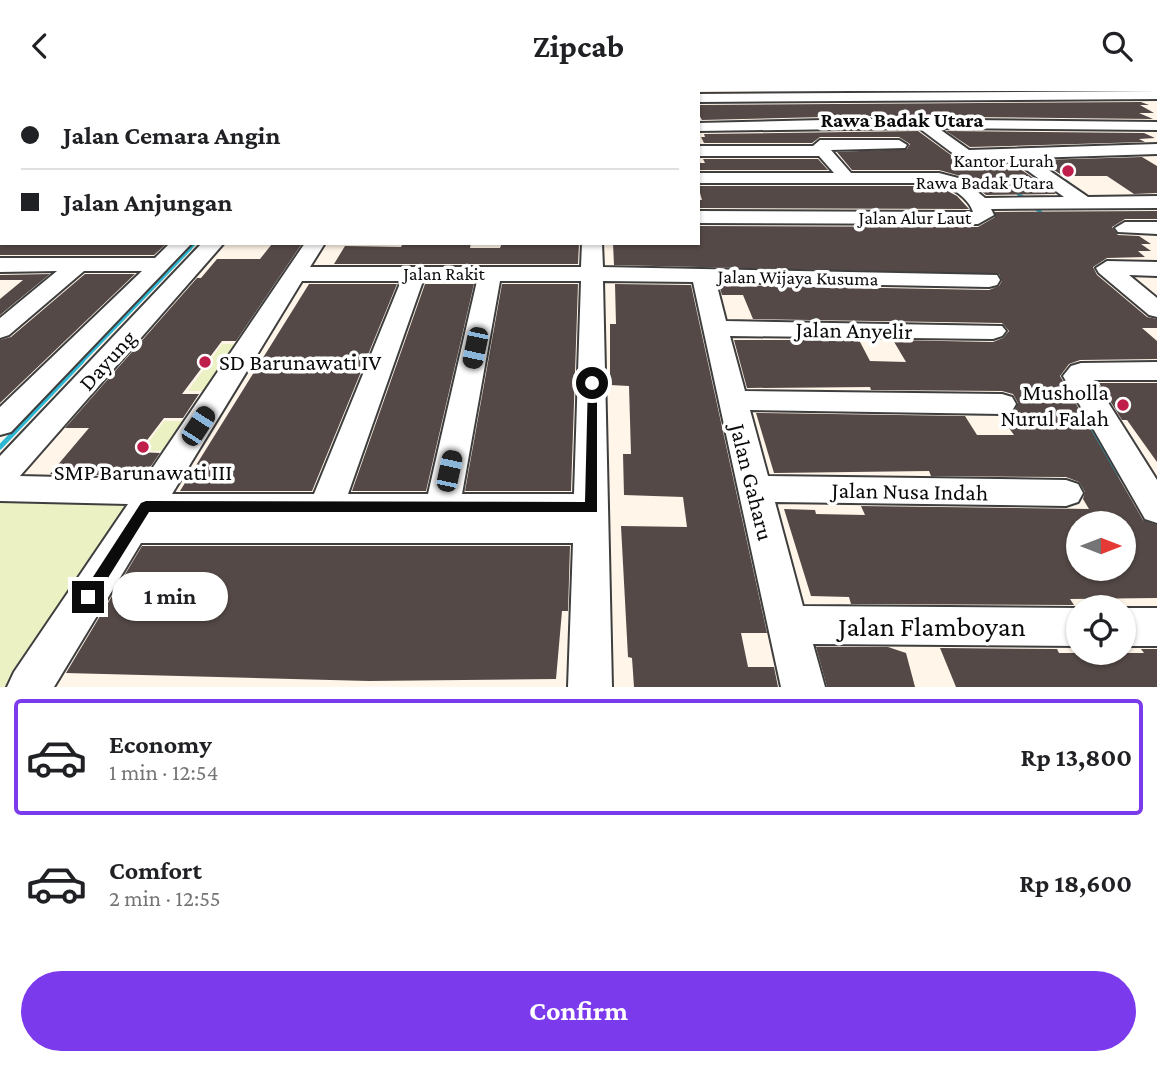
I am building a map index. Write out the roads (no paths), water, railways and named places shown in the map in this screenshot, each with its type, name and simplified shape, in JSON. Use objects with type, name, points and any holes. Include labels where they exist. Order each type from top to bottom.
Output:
[{"type":"street","points":[[0,91],[21,91]]},
{"type":"street","points":[[986,93],[1081,152]]},
{"type":"street","points":[[700,108],[716,99],[936,97],[986,93],[1157,95]]},
{"type":"street","points":[[1043,93],[1151,152]]},
{"type":"street","points":[[1104,95],[1157,124]]},
{"type":"street","points":[[936,97],[1085,204]]},
{"type":"street","points":[[845,98],[899,145],[904,154],[939,179]]},
{"type":"street","points":[[716,99],[752,151]]},
{"type":"street","points":[[923,124],[959,153],[1018,156],[1081,152],[1151,152]]},
{"type":"street","points":[[700,127],[1157,124]]},
{"type":"street","points":[[1070,125],[1123,151]]},
{"type":"street","points":[[822,151],[820,145],[899,145]]},
{"type":"street","points":[[700,151],[822,151],[829,155],[848,179]]},
{"type":"street","points":[[700,178],[939,179],[956,183],[980,204]]},
{"type":"street","name":"Jalan Alur Laut","points":[[700,217],[978,218],[984,215],[980,204],[1157,202]]},
{"type":"street","points":[[1125,228],[1157,228]]},
{"type":"street","points":[[0,425],[180,245]]},
{"type":"street","name":"Dayung","points":[[0,477],[212,245]]},
{"type":"street","points":[[29,687],[314,245]]},
{"type":"street","points":[[590,687],[597,263]]},
{"type":"street","name":"Jalan Rakit","points":[[297,274],[490,274],[597,263]]},
{"type":"street","name":"Jalan Wijaya Kusuma","points":[[597,263],[703,276],[989,280]]},
{"type":"street","points":[[0,265],[160,264]]},
{"type":"street","points":[[0,330],[78,265]]},
{"type":"street","points":[[1157,269],[1107,268],[1157,310]]},
{"type":"street","points":[[326,507],[415,273]]},
{"type":"street","points":[[442,509],[490,274]]},
{"type":"street","name":"Jalan Gaharu","points":[[703,276],[803,687]]},
{"type":"street","name":"Jalan Anyelir","points":[[715,328],[993,331]]},
{"type":"street","points":[[1157,372],[1089,372],[1077,376],[1157,509]]},
{"type":"street","points":[[732,400],[1002,404]]},
{"type":"street","points":[[0,488],[144,509],[592,518]]},
{"type":"street","name":"Jalan Nusa Indah","points":[[753,489],[1066,493]]},
{"type":"street","points":[[144,509],[442,509],[592,518]]},
{"type":"street","name":"Jalan Flamboyan","points":[[787,625],[1066,627]]},
{"type":"street","points":[[1136,627],[1157,627]]},
{"type":"waterway","points":[[1015,191],[1045,216]]},
{"type":"waterway","points":[[190,248],[193,245]]},
{"type":"waterway","points":[[80,363],[190,248]]},
{"type":"waterway","points":[[0,447],[82,361]]},
{"type":"waterway","points":[[1083,411],[1101,448],[1120,475]]},
{"type":"place","name":"Kantor Lurah Rawa Badak Utara","points":[[1068,171]]},
{"type":"place","name":"SD Barunawati IV","points":[[205,362]]},
{"type":"place","name":"Musholla Nurul Falah","points":[[1123,405]]},
{"type":"place","name":"SMP Barunawati III","points":[[143,447]]},
{"type":"district","name":"Rawa Badak Utara","points":[[902,120]]}]
